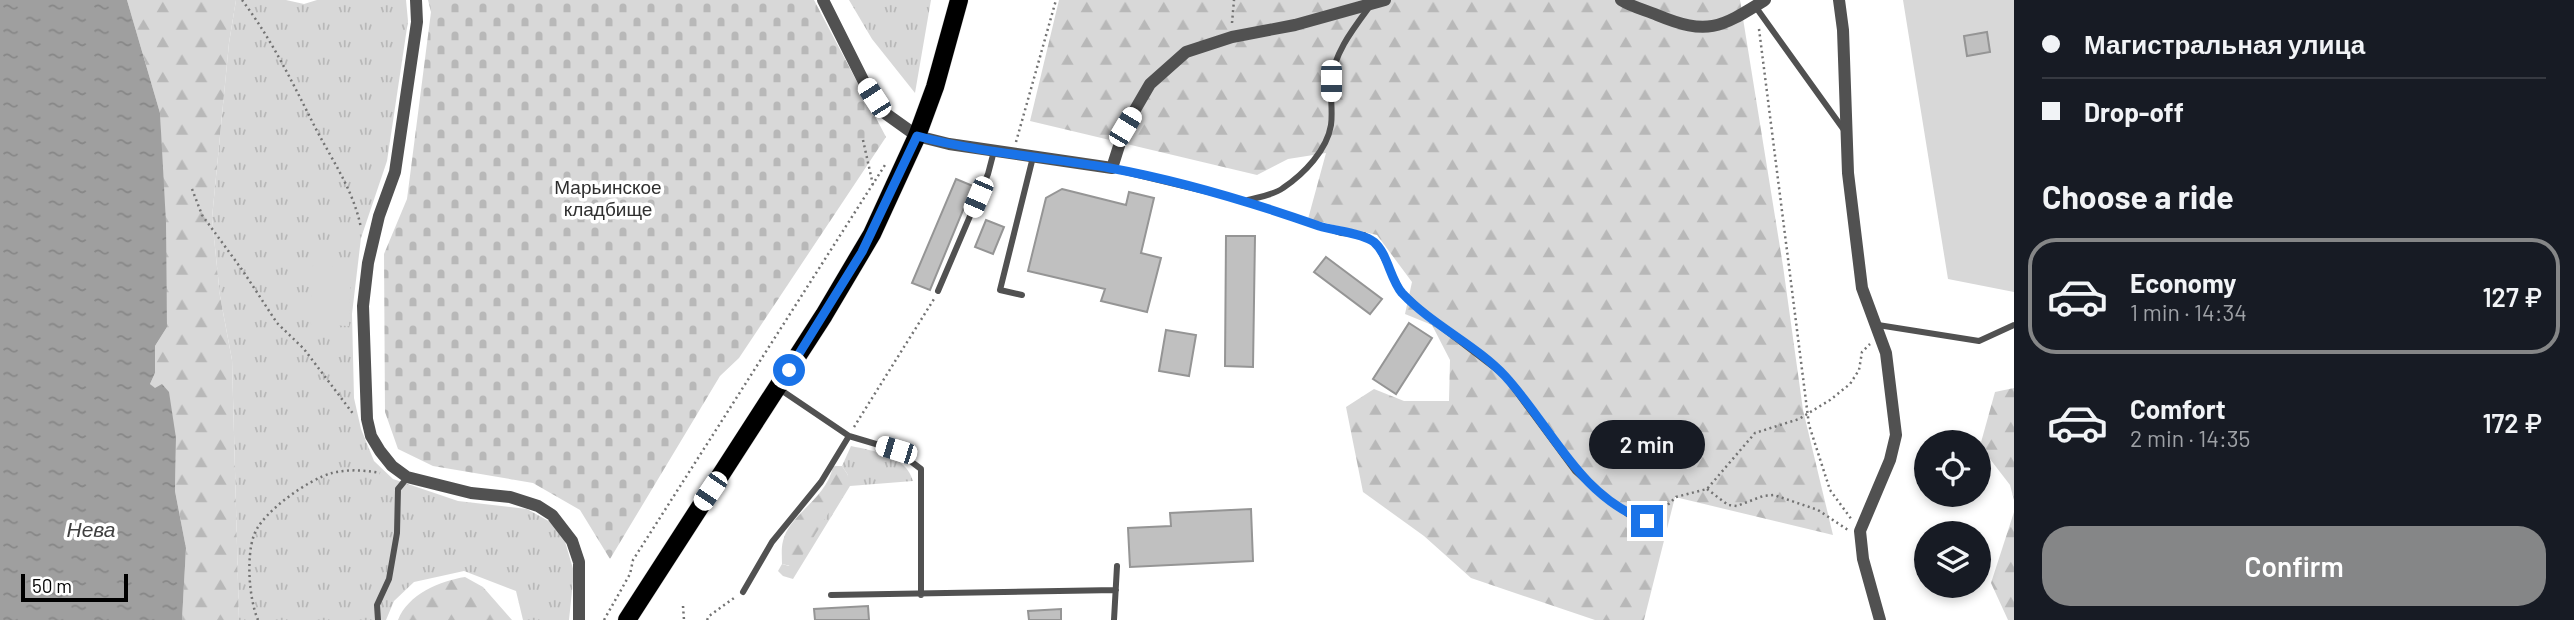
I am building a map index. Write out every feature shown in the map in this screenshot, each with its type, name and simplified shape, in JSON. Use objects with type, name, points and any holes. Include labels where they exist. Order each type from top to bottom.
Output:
[{"type":"main road","points":[[627,620],[859,258],[917,136],[960,0]]},
{"type":"street","points":[[416,0],[417,22],[395,172],[379,216],[368,262],[363,306],[367,419],[371,436],[392,466],[407,477],[471,494],[510,497],[538,506],[552,515],[572,541],[579,562],[579,620]]},
{"type":"street","points":[[823,0],[865,84],[883,111],[917,136],[949,144],[1112,169],[1125,127],[1150,84],[1186,52],[1232,37],[1296,25],[1378,1]]},
{"type":"street","points":[[1621,0],[1685,27],[1708,29],[1728,22],[1760,3]]},
{"type":"street","points":[[1839,0],[1843,30],[1848,173],[1862,288],[1886,354],[1896,435],[1890,460],[1861,534],[1863,559],[1880,620]]},
{"type":"lane","points":[[1246,201],[1282,190],[1309,165],[1325,145],[1331,125],[1331,81],[1337,60],[1346,37],[1378,1]]},
{"type":"lane","points":[[1760,3],[1846,133]]},
{"type":"lane","points":[[939,291],[988,174],[994,151]]},
{"type":"lane","points":[[1022,295],[1000,290],[1033,157]]},
{"type":"lane","points":[[1112,169],[1246,201],[1341,233],[1364,236],[1376,243],[1401,291],[1427,316],[1504,375],[1576,471],[1597,492],[1629,515],[1647,521]]},
{"type":"lane","points":[[1879,331],[1979,341],[2014,325]]},
{"type":"lane","points":[[778,388],[849,436],[896,450],[921,469],[921,595]]},
{"type":"lane","points":[[743,592],[772,542],[821,482],[849,436]]},
{"type":"lane","points":[[377,620],[377,605],[389,579],[397,533],[398,489],[407,477]]},
{"type":"lane","points":[[1114,620],[1117,566]]},
{"type":"lane","points":[[831,596],[1116,590]]},
{"type":"path","points":[[242,0],[275,48],[338,166],[357,207],[361,229]]},
{"type":"path","points":[[1013,154],[1056,0]]},
{"type":"path","points":[[1232,37],[1234,0]]},
{"type":"path","points":[[1760,3],[1809,425],[1830,490],[1861,534]]},
{"type":"path","points":[[604,620],[630,573],[633,560],[873,185],[863,140]]},
{"type":"path","points":[[192,189],[202,215],[243,271],[276,323],[304,349],[359,424]]},
{"type":"path","points":[[849,436],[939,291]]},
{"type":"path","points":[[1647,521],[1676,497],[1707,489],[1755,433],[1808,413],[1850,384],[1859,370],[1862,352],[1879,331]]},
{"type":"path","points":[[258,620],[251,593],[250,566],[254,535],[271,511],[331,473],[362,470],[407,477]]},
{"type":"path","points":[[1707,489],[1728,505],[1737,506],[1763,496],[1774,495],[1818,510],[1861,534]]},
{"type":"path","points":[[707,620],[743,592]]},
{"type":"path","points":[[683,606],[684,620]]},
{"type":"green space","points":[[127,0],[236,0],[229,43],[212,218],[220,296],[232,360],[239,620],[182,620],[186,548],[175,491],[176,438],[155,389],[150,384],[155,373],[155,346],[167,327],[160,113]]},
{"type":"green space","points":[[236,0],[286,0],[304,4],[317,0],[406,0],[408,21],[387,161],[361,238],[352,314],[354,398],[361,429],[374,461],[393,479],[458,501],[527,509],[561,528],[574,572],[569,620],[523,620],[516,591],[464,571],[414,582],[394,601],[386,620],[239,620],[232,360],[220,296],[212,218],[229,43]]},
{"type":"green space","name":"Марьинское кладбище","points":[[428,0],[814,0],[886,137],[739,358],[720,376],[610,559],[580,510],[533,483],[433,466],[398,449],[385,412],[384,254],[407,199],[431,12]]},
{"type":"green space","points":[[849,0],[931,0],[915,93],[872,39]]},
{"type":"green space","points":[[1059,0],[1740,0],[1783,266],[1803,410],[1833,535],[1675,497],[1644,620],[1595,620],[1471,578],[1424,536],[1363,492],[1346,407],[1374,389],[1404,401],[1449,401],[1450,360],[1432,325],[1405,314],[1412,282],[1377,235],[1308,219],[1326,153],[1288,159],[1257,175],[1030,121]]},
{"type":"green space","points":[[1903,0],[2014,0],[2014,292],[1948,279]]},
{"type":"green space","points":[[313,265],[351,267],[349,326],[310,324]]},
{"type":"green space","points":[[2014,388],[2014,500],[2010,485],[1991,460],[1991,430],[1984,430],[1995,392]]},
{"type":"green space","points":[[851,446],[878,452],[896,460],[909,472],[913,481],[850,486],[793,579],[783,576],[778,571],[782,564],[789,566],[848,475],[842,466]]},
{"type":"green space","points":[[833,466],[842,466],[848,475],[846,485],[795,567],[782,564],[782,544],[787,531],[824,488]]},
{"type":"green space","points":[[2014,512],[2014,620],[2008,620],[1991,583]]},
{"type":"green space","points":[[465,577],[483,587],[512,620],[398,620],[409,603],[426,590]]},
{"type":"water","name":"Нева","points":[[0,0],[127,0],[160,113],[166,223],[167,327],[155,346],[155,373],[150,384],[155,388],[162,384],[169,392],[176,438],[175,491],[186,548],[182,620],[0,620]]},
{"type":"building","points":[[1987,32],[1990,52],[1967,56],[1964,36]]},
{"type":"building","points":[[956,179],[973,186],[930,290],[912,283]]},
{"type":"building","points":[[1062,189],[1126,205],[1129,192],[1154,198],[1141,253],[1161,258],[1147,312],[1101,301],[1105,289],[1028,271],[1046,198]]},
{"type":"building","points":[[986,220],[1004,227],[993,254],[975,247]]},
{"type":"building","points":[[1226,236],[1255,236],[1253,367],[1225,366]]},
{"type":"building","points":[[1326,257],[1382,299],[1370,314],[1314,272]]},
{"type":"building","points":[[1409,323],[1432,338],[1396,394],[1373,379]]},
{"type":"building","points":[[1166,330],[1196,335],[1189,376],[1159,371]]},
{"type":"building","points":[[1251,509],[1253,561],[1130,567],[1128,528],[1171,526],[1170,513]]},
{"type":"building","points":[[868,606],[869,620],[815,620],[814,609]]},
{"type":"building","points":[[1061,609],[1061,620],[1029,620],[1028,611]]},
{"type":"route","points":[[789,370],[872,234],[917,136],[949,144],[1112,169],[1246,201],[1341,233],[1364,236],[1376,243],[1401,291],[1427,316],[1504,375],[1576,471],[1597,492],[1629,515],[1647,521]]}]
